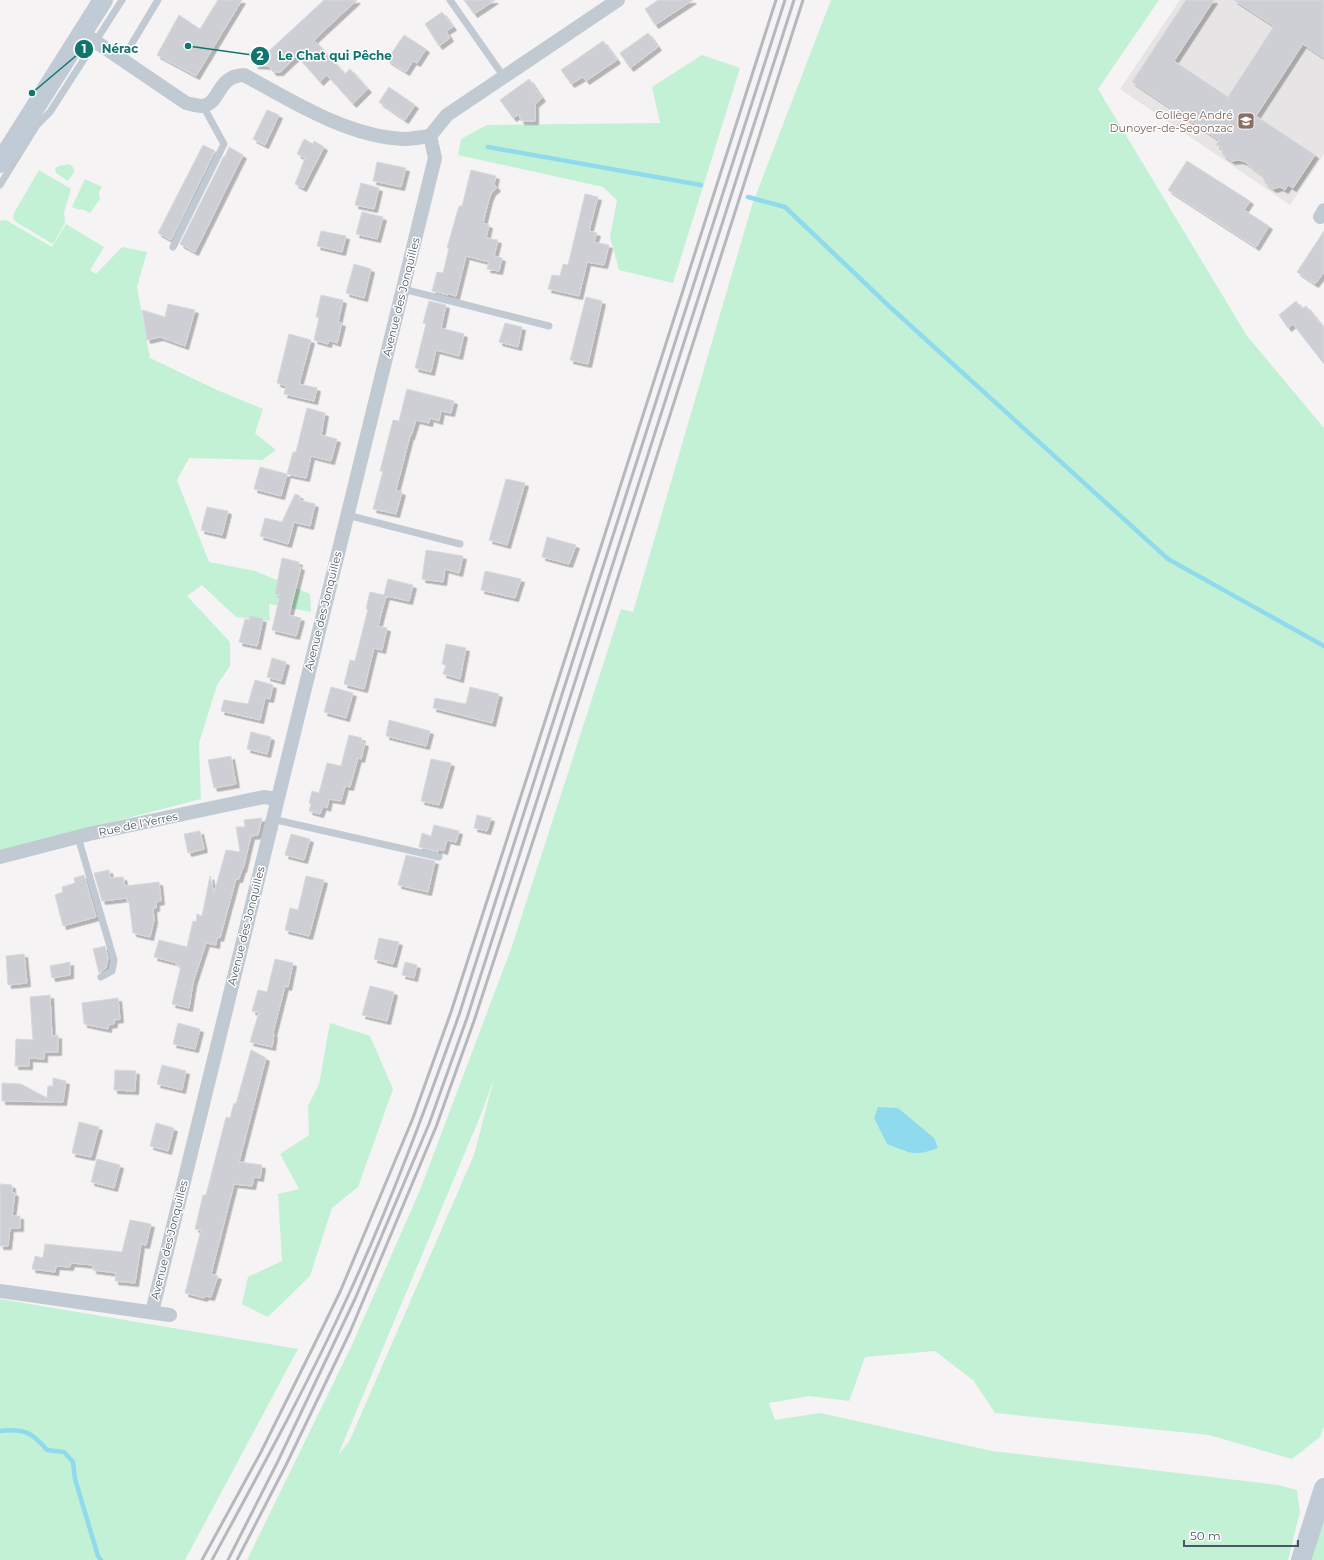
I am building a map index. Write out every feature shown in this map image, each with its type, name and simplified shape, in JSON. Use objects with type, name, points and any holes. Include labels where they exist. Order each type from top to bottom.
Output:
[{"type":"main road","points":[[0,163],[89,37],[103,0]]},
{"type":"main road","points":[[1301,1560],[1324,1488]]},
{"type":"street","points":[[89,37],[186,103],[203,106],[212,102],[224,84],[234,75],[244,75],[340,124],[372,134],[403,139],[430,136],[447,115],[618,0]]},
{"type":"street","name":"Avenue des Jonquilles","points":[[152,1312],[435,158],[430,136]]},
{"type":"street","name":"Rue de l'Yerres","points":[[0,857],[78,837],[264,797],[277,799]]},
{"type":"street","points":[[0,1291],[170,1315]]},
{"type":"lane","points":[[0,185],[37,125],[50,112],[89,37],[122,0]]},
{"type":"lane","points":[[122,60],[158,0]]},
{"type":"lane","points":[[450,0],[504,77]]},
{"type":"lane","points":[[173,247],[224,144],[203,106]]},
{"type":"lane","points":[[403,289],[549,326]]},
{"type":"lane","points":[[347,515],[460,544]]},
{"type":"lane","points":[[272,819],[439,858]]},
{"type":"lane","points":[[78,837],[114,960],[112,971],[101,977]]},
{"type":"shaded area","name":"Collège André Dunoyer-de-Segonzac","points":[[1180,0],[1324,0],[1324,154],[1290,205],[1120,89]]},
{"type":"green space","points":[[831,0],[1159,0],[1098,89],[1247,336],[1324,428],[1324,1426],[1320,1437],[1292,1459],[1209,1435],[995,1413],[974,1381],[935,1351],[865,1357],[849,1401],[810,1396],[769,1403],[775,1420],[820,1413],[992,1451],[1278,1485],[1297,1490],[1300,1512],[1288,1560],[247,1560],[352,1345],[420,1190],[511,949],[621,609],[633,612],[752,205]],"holes":[[[494,1078],[474,1155],[349,1442],[338,1455],[482,1112]]]},
{"type":"green space","points":[[702,55],[740,68],[673,283],[619,270],[610,237],[617,200],[603,187],[458,155],[461,139],[487,125],[660,123],[652,87]]},
{"type":"green space","points":[[69,164],[73,167],[74,172],[68,181],[56,173],[55,169],[58,166]]},
{"type":"green space","points":[[39,170],[71,189],[64,212],[65,223],[53,244],[16,222],[13,218],[14,213]]},
{"type":"green space","points":[[85,179],[102,187],[99,192],[100,199],[90,213],[82,209],[80,210],[72,207]]},
{"type":"green space","points":[[6,220],[52,247],[66,224],[104,247],[90,270],[96,274],[122,247],[147,252],[137,287],[150,358],[217,390],[263,409],[255,433],[276,450],[262,460],[189,458],[177,480],[209,562],[255,571],[310,594],[311,612],[269,604],[270,621],[236,617],[202,585],[187,596],[230,642],[230,666],[217,685],[199,743],[201,799],[0,851],[0,221]]},
{"type":"green space","points":[[330,1023],[370,1036],[393,1089],[358,1187],[332,1208],[310,1276],[268,1317],[242,1304],[248,1277],[282,1261],[278,1194],[299,1189],[280,1154],[309,1135],[308,1106],[319,1084]]},
{"type":"green space","points":[[0,1299],[298,1349],[185,1560],[0,1560]]},
{"type":"green space","points":[[1324,1519],[1324,1560],[1308,1560]]},
{"type":"water","points":[[878,1107],[898,1108],[934,1138],[938,1148],[930,1151],[912,1153],[887,1144],[874,1118]]},
{"type":"building","points":[[218,0],[242,0],[196,76],[157,55],[179,15],[200,29]]},
{"type":"building","points":[[324,0],[357,0],[314,40],[345,74],[350,69],[368,89],[353,104],[327,75],[320,82],[297,56],[280,72],[273,72],[269,66],[254,65]]},
{"type":"building","points":[[464,0],[495,0],[474,14]]},
{"type":"building","points":[[658,0],[693,0],[655,25],[645,9]]},
{"type":"building","points":[[1186,0],[1214,0],[1174,61],[1228,97],[1274,26],[1234,0],[1324,0],[1324,58],[1303,44],[1256,116],[1315,155],[1293,188],[1288,185],[1285,190],[1280,187],[1273,189],[1265,183],[1262,175],[1245,162],[1239,160],[1232,161],[1223,155],[1221,147],[1216,145],[1219,140],[1132,82]]},
{"type":"building","points":[[442,12],[453,27],[446,31],[450,38],[439,46],[425,24]]},
{"type":"building","points":[[648,33],[658,47],[630,68],[620,53]]},
{"type":"building","points":[[404,35],[426,49],[417,63],[413,61],[406,72],[387,60]]},
{"type":"building","points":[[603,41],[617,60],[586,81],[583,77],[571,84],[561,70]]},
{"type":"building","points":[[529,79],[542,98],[535,104],[535,121],[521,121],[519,114],[513,118],[500,100]]},
{"type":"building","points":[[389,87],[415,105],[405,120],[379,102]]},
{"type":"building","points":[[267,110],[279,115],[265,145],[253,139]]},
{"type":"building","points":[[304,139],[313,144],[314,141],[324,147],[303,188],[295,184],[305,158],[297,154]]},
{"type":"building","points":[[203,145],[215,151],[171,240],[158,233]]},
{"type":"building","points":[[229,147],[243,155],[195,252],[180,244]]},
{"type":"building","points":[[1187,161],[1250,201],[1244,210],[1269,226],[1256,247],[1168,190]]},
{"type":"building","points":[[377,162],[406,168],[401,187],[373,181]]},
{"type":"building","points":[[471,170],[496,176],[494,184],[497,188],[492,192],[489,199],[483,223],[489,225],[486,238],[498,240],[494,256],[502,258],[499,271],[487,269],[489,262],[466,256],[456,296],[432,291],[437,272],[443,273],[449,248],[447,248],[459,206],[462,206]]},
{"type":"building","points":[[361,183],[379,188],[374,209],[355,205]]},
{"type":"building","points":[[585,194],[598,197],[589,231],[597,233],[594,242],[609,245],[604,265],[587,262],[579,296],[548,289],[552,275],[560,276],[563,264],[568,265]]},
{"type":"building","points":[[362,212],[383,217],[377,239],[356,234]]},
{"type":"building","points":[[321,231],[346,236],[342,252],[317,246]]},
{"type":"building","points":[[1324,231],[1324,272],[1315,284],[1297,272]]},
{"type":"building","points":[[354,264],[371,269],[364,298],[346,293]]},
{"type":"building","points":[[321,295],[343,300],[338,322],[342,323],[337,343],[329,340],[328,344],[314,340],[319,318],[316,317]]},
{"type":"building","points":[[586,297],[602,301],[588,364],[570,360]]},
{"type":"building","points":[[429,301],[446,305],[441,328],[464,334],[459,356],[436,350],[431,372],[415,368],[426,324],[423,323]]},
{"type":"building","points":[[1296,301],[1302,309],[1306,306],[1324,328],[1324,364],[1293,324],[1288,328],[1279,315]]},
{"type":"building","points":[[168,304],[195,310],[185,346],[160,337],[147,340],[142,310],[165,317]]},
{"type":"building","points":[[505,323],[522,327],[518,347],[499,342]]},
{"type":"building","points":[[289,334],[311,340],[299,384],[317,388],[314,401],[284,394],[286,386],[277,383]]},
{"type":"building","points":[[407,389],[454,401],[451,413],[441,411],[439,421],[430,418],[429,423],[416,420],[410,436],[396,490],[402,492],[396,514],[373,509],[383,471],[380,471],[393,420],[399,421]]},
{"type":"building","points":[[307,408],[325,413],[321,435],[337,439],[331,461],[311,456],[306,478],[287,474],[293,452],[296,452]]},
{"type":"building","points":[[260,467],[287,474],[281,496],[254,489]]},
{"type":"building","points":[[506,479],[525,483],[507,545],[489,540]]},
{"type":"building","points":[[295,494],[300,496],[299,500],[315,504],[310,526],[294,522],[288,544],[260,536],[265,518],[282,522]]},
{"type":"building","points":[[207,507],[228,511],[222,535],[201,530]]},
{"type":"building","points":[[547,537],[576,545],[569,564],[542,557]]},
{"type":"building","points":[[426,550],[463,556],[459,573],[445,569],[443,582],[422,579]]},
{"type":"building","points":[[282,558],[299,562],[298,566],[301,567],[289,615],[301,618],[296,636],[272,630],[280,595],[275,594]]},
{"type":"building","points":[[485,571],[521,579],[515,598],[481,590]]},
{"type":"building","points":[[388,579],[413,585],[409,601],[386,596],[378,626],[387,628],[382,650],[374,648],[364,689],[344,684],[350,660],[355,661],[368,609],[366,609],[370,592],[384,595]]},
{"type":"building","points":[[250,616],[263,619],[257,646],[239,642],[245,619],[249,620]]},
{"type":"building","points":[[446,644],[466,648],[460,679],[443,674],[446,665],[442,664]]},
{"type":"building","points":[[272,658],[286,662],[281,681],[267,677]]},
{"type":"building","points":[[255,680],[273,685],[270,699],[265,698],[260,720],[221,711],[224,700],[248,704]]},
{"type":"building","points":[[331,687],[353,693],[346,718],[324,712]]},
{"type":"building","points":[[470,687],[499,694],[492,723],[433,708],[435,698],[466,704]]},
{"type":"building","points":[[389,720],[430,731],[426,746],[386,736]]},
{"type":"building","points":[[251,732],[271,737],[267,754],[247,749]]},
{"type":"building","points":[[349,735],[362,738],[361,742],[365,743],[361,759],[358,758],[350,787],[345,786],[341,801],[329,799],[327,808],[323,806],[320,814],[309,811],[312,791],[319,793],[327,763],[341,766]]},
{"type":"building","points":[[231,756],[236,784],[214,788],[208,760]]},
{"type":"building","points":[[431,759],[451,763],[439,805],[421,801]]},
{"type":"building","points":[[477,815],[491,818],[487,831],[474,828]]},
{"type":"building","points":[[262,818],[258,835],[251,836],[243,869],[239,879],[236,879],[220,938],[217,937],[216,945],[206,943],[193,983],[189,1008],[172,1004],[181,966],[176,965],[177,963],[154,957],[159,940],[187,947],[193,921],[196,922],[197,914],[202,916],[210,876],[214,893],[226,850],[240,852],[236,827],[245,827],[244,820]]},
{"type":"building","points":[[434,825],[459,831],[456,842],[447,840],[444,851],[438,849],[438,852],[419,847],[422,833],[431,836]]},
{"type":"building","points":[[200,831],[204,849],[188,853],[184,834]]},
{"type":"building","points":[[291,834],[310,839],[304,860],[285,855]]},
{"type":"building","points":[[406,855],[435,861],[428,892],[398,885]]},
{"type":"building","points":[[109,870],[110,878],[123,877],[125,886],[159,882],[161,901],[156,902],[156,908],[153,908],[154,920],[150,937],[133,933],[129,902],[127,902],[127,898],[102,901],[94,873]]},
{"type":"building","points":[[84,875],[96,917],[63,926],[55,895],[63,892],[62,887],[75,883],[74,878]]},
{"type":"building","points":[[306,876],[324,880],[309,936],[285,930],[290,908],[298,910]]},
{"type":"building","points":[[379,938],[399,942],[393,964],[374,959]]},
{"type":"building","points":[[105,946],[108,958],[106,968],[99,973],[93,949]]},
{"type":"building","points":[[24,954],[27,983],[8,985],[6,956]]},
{"type":"building","points":[[275,959],[293,963],[288,987],[285,986],[273,1033],[272,1047],[250,1042],[259,1012],[252,1011],[258,990],[267,992]]},
{"type":"building","points":[[70,962],[70,975],[52,978],[50,966]]},
{"type":"building","points":[[405,962],[417,965],[414,978],[402,975]]},
{"type":"building","points":[[370,986],[394,992],[387,1021],[362,1015]]},
{"type":"building","points":[[50,995],[52,1036],[58,1035],[58,1052],[44,1052],[44,1059],[29,1058],[29,1066],[15,1066],[16,1039],[33,1040],[30,997]]},
{"type":"building","points":[[118,998],[120,1019],[114,1020],[114,1024],[108,1025],[108,1029],[84,1024],[82,1003]]},
{"type":"building","points":[[178,1023],[200,1029],[195,1049],[173,1044]]},
{"type":"building","points":[[251,1050],[266,1058],[239,1162],[262,1165],[260,1178],[254,1177],[252,1186],[234,1184],[211,1274],[218,1276],[211,1297],[205,1296],[204,1298],[185,1293],[201,1230],[195,1229],[203,1195],[206,1195],[226,1117],[230,1118],[234,1103],[236,1104]]},
{"type":"building","points":[[162,1065],[186,1071],[182,1090],[157,1084]]},
{"type":"building","points":[[115,1070],[136,1071],[135,1091],[114,1090]]},
{"type":"building","points":[[53,1078],[66,1081],[63,1102],[2,1101],[2,1083],[21,1084],[47,1098],[48,1086],[53,1086]]},
{"type":"building","points":[[79,1122],[99,1127],[91,1157],[72,1153]]},
{"type":"building","points":[[156,1123],[174,1128],[168,1151],[150,1146]]},
{"type":"building","points":[[97,1159],[120,1165],[114,1188],[91,1182]]},
{"type":"building","points":[[0,1184],[12,1185],[12,1192],[15,1193],[12,1216],[20,1216],[20,1228],[10,1228],[8,1246],[0,1246]]},
{"type":"building","points":[[130,1220],[151,1224],[146,1245],[141,1244],[135,1283],[115,1281],[116,1273],[93,1270],[93,1265],[71,1263],[70,1267],[56,1266],[55,1272],[32,1269],[35,1256],[43,1258],[45,1244],[122,1252]]},
{"type":"waterway","points":[[488,147],[701,185]]},
{"type":"waterway","points":[[748,197],[785,207],[890,307],[1168,559],[1324,646]]},
{"type":"waterway","points":[[0,1431],[15,1430],[32,1435],[47,1450],[64,1452],[73,1462],[75,1479],[98,1556],[101,1560]]},
{"type":"railway","points":[[202,1560],[261,1452],[340,1292],[413,1118],[451,1012],[776,0]]},
{"type":"railway","points":[[212,1560],[282,1429],[332,1330],[378,1227],[433,1086],[459,1015],[785,0]]},
{"type":"railway","points":[[228,1560],[278,1461],[355,1299],[429,1124],[467,1018],[794,0]]},
{"type":"railway","points":[[237,1560],[286,1465],[350,1332],[436,1127],[474,1021],[554,777],[803,0]]},
{"type":"place","name":"Le Chat qui Pêche","points":[[188,46]]},
{"type":"place","name":"Nérac","points":[[32,93]]},
{"type":"place","name":"Collège André Dunoyer-de-Segonzac","points":[[1246,121]]}]
